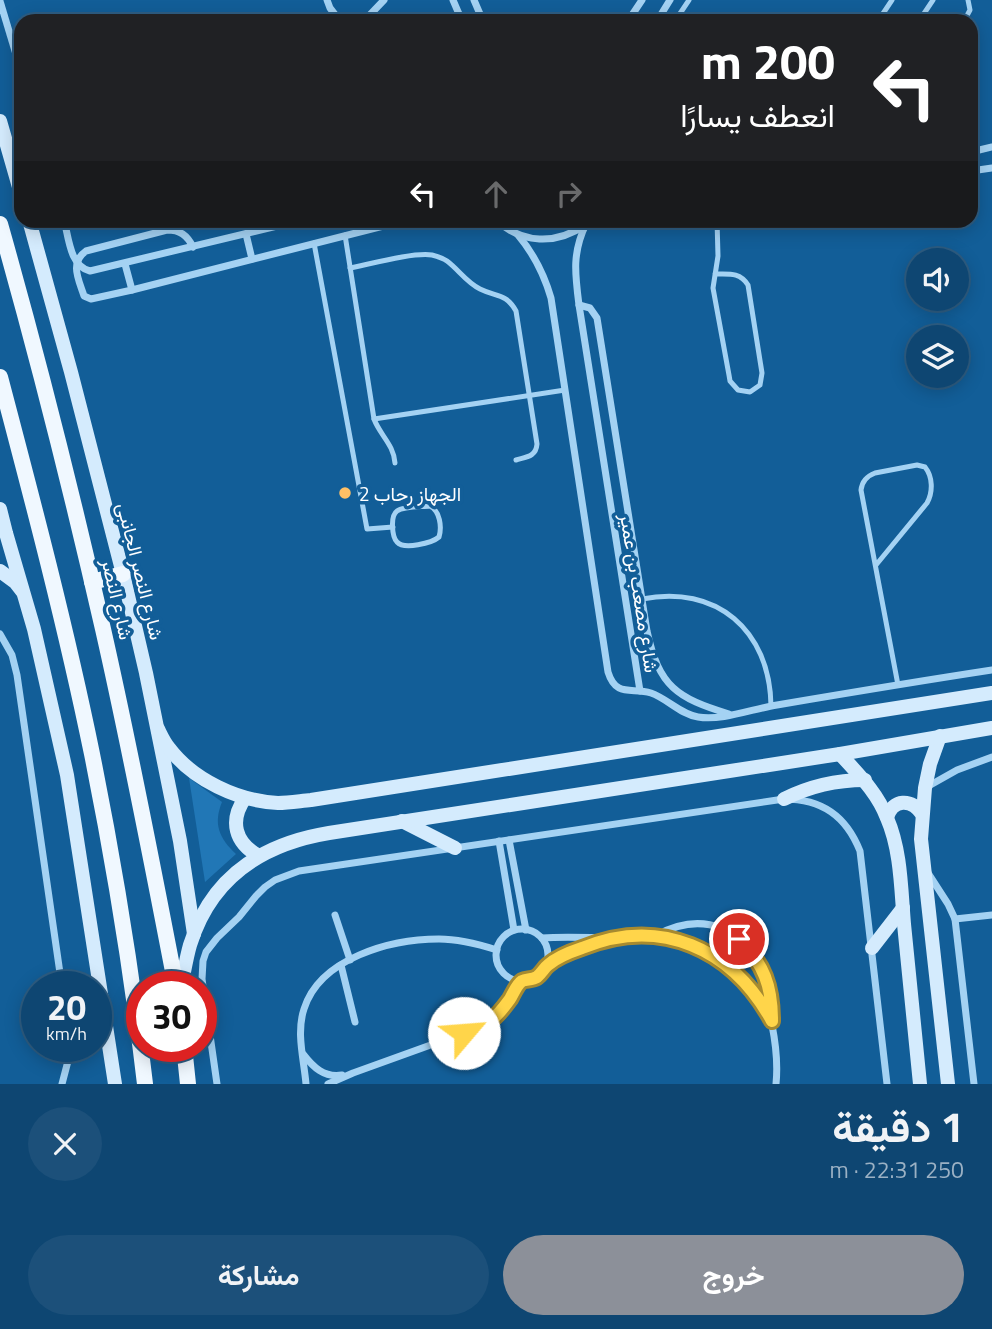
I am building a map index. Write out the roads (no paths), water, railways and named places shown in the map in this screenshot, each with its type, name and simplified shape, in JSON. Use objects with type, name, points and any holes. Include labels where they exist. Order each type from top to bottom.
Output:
[{"type":"main road","name":"شارع النصر","points":[[0,224],[49,404],[92,582],[175,971]]},
{"type":"main road","points":[[0,377],[57,599],[92,751],[123,917],[145,1084]]},
{"type":"main road","points":[[92,582],[123,574]]},
{"type":"main road","points":[[186,1062],[188,1084]]},
{"type":"street","points":[[370,14],[384,0]]},
{"type":"street","points":[[0,1],[14,48]]},
{"type":"street","points":[[0,121],[14,170]]},
{"type":"street","name":"شارع النصر الجانبى","points":[[31,228],[123,574],[180,841],[194,936]]},
{"type":"street","points":[[66,228],[77,274],[86,298],[91,299],[372,228]]},
{"type":"street","points":[[76,263],[90,271],[270,228]]},
{"type":"street","points":[[506,228],[530,239],[554,239],[566,236],[579,228]]},
{"type":"street","name":"شارع مصعب بن عمير","points":[[518,235],[535,258],[549,291],[608,672],[616,686],[623,690],[640,691],[574,267],[577,245],[585,228]]},
{"type":"street","points":[[76,263],[86,251],[167,230],[183,233],[193,247]]},
{"type":"street","points":[[246,234],[252,259]]},
{"type":"street","points":[[125,264],[132,290]]},
{"type":"street","points":[[579,305],[590,308],[597,318],[652,654],[657,667],[675,691],[699,705],[729,715]]},
{"type":"street","points":[[0,509],[46,678],[67,775],[115,1084]]},
{"type":"street","points":[[0,571],[15,582],[23,594]]},
{"type":"street","points":[[0,634],[12,655],[18,675],[60,971]]},
{"type":"street","points":[[640,691],[654,694],[692,716],[714,718],[771,706],[992,670]]},
{"type":"street","points":[[158,729],[169,748],[190,770],[216,787],[245,798],[278,803],[992,693]]},
{"type":"street","points":[[183,971],[201,918],[216,894],[236,873],[259,856],[299,839],[992,728]]},
{"type":"street","points":[[940,736],[925,789],[921,839],[947,1084]]},
{"type":"street","points":[[840,754],[873,792],[887,817],[895,845],[920,1084]]},
{"type":"street","points":[[925,789],[957,770],[992,757]]},
{"type":"street","points":[[784,799],[823,784],[864,780]]},
{"type":"street","points":[[245,798],[236,815],[238,835],[243,844],[259,856]]},
{"type":"street","points":[[216,1084],[202,979],[203,961],[211,945],[256,895],[275,880],[299,871],[784,799],[808,801],[831,811],[849,829],[855,840],[862,864],[887,1084]]},
{"type":"street","points":[[887,817],[895,805],[903,802],[911,803],[922,814]]},
{"type":"street","points":[[402,821],[455,848]]},
{"type":"street","points":[[509,839],[526,930]]},
{"type":"street","points":[[499,841],[514,930]]},
{"type":"street","points":[[923,865],[955,919],[974,1084]]},
{"type":"street","points":[[872,948],[903,908]]},
{"type":"street","points":[[335,915],[350,960]]},
{"type":"street","points":[[955,919],[992,915]]},
{"type":"street","points":[[657,935],[667,929],[688,924],[710,925],[730,931],[754,956],[766,977],[772,1002],[776,1084]]},
{"type":"street","points":[[546,966],[548,951],[542,938],[536,933],[514,930],[503,938],[497,950],[496,957],[502,971],[507,976],[522,981],[536,977],[546,966],[584,947],[617,938]]},
{"type":"street","points":[[542,938],[657,935],[699,948],[741,979],[756,995],[772,1021]]},
{"type":"street","points":[[306,1084],[300,1031],[304,1009],[308,998],[322,979],[341,965],[388,946],[423,940],[458,941],[497,950]]},
{"type":"street","points":[[341,965],[355,1022]]},
{"type":"street","points":[[327,1084],[486,1025],[498,1014],[522,981]]},
{"type":"street","points":[[303,1053],[311,1065],[323,1073],[336,1076],[353,1073]]},
{"type":"street","points":[[62,1084],[68,1062]]},
{"type":"lane","points":[[715,274],[740,276],[748,285],[762,373],[760,385],[750,392],[738,390],[730,381],[713,288],[715,274],[718,256],[717,228]]},
{"type":"lane","points":[[345,235],[374,419],[392,449],[395,463]]},
{"type":"lane","points":[[314,243],[367,529],[393,527]]},
{"type":"lane","points":[[351,268],[418,255],[432,255],[445,260],[467,281],[505,297],[512,303],[516,311],[536,449],[532,455],[516,460]]},
{"type":"lane","points":[[374,419],[565,390]]},
{"type":"lane","points":[[876,565],[927,503],[932,490],[930,474],[925,467],[916,465],[870,475],[862,484],[861,490],[898,685]]},
{"type":"lane","points":[[430,506],[437,511],[440,532],[435,541],[404,546],[395,539],[393,527],[393,516],[401,509],[430,506]]},
{"type":"lane","points":[[642,599],[657,596],[688,597],[714,606],[737,621],[763,659],[771,690],[771,706]]},
{"type":"place","name":"الجهاز رحاب 2","points":[[345,493]]}]
